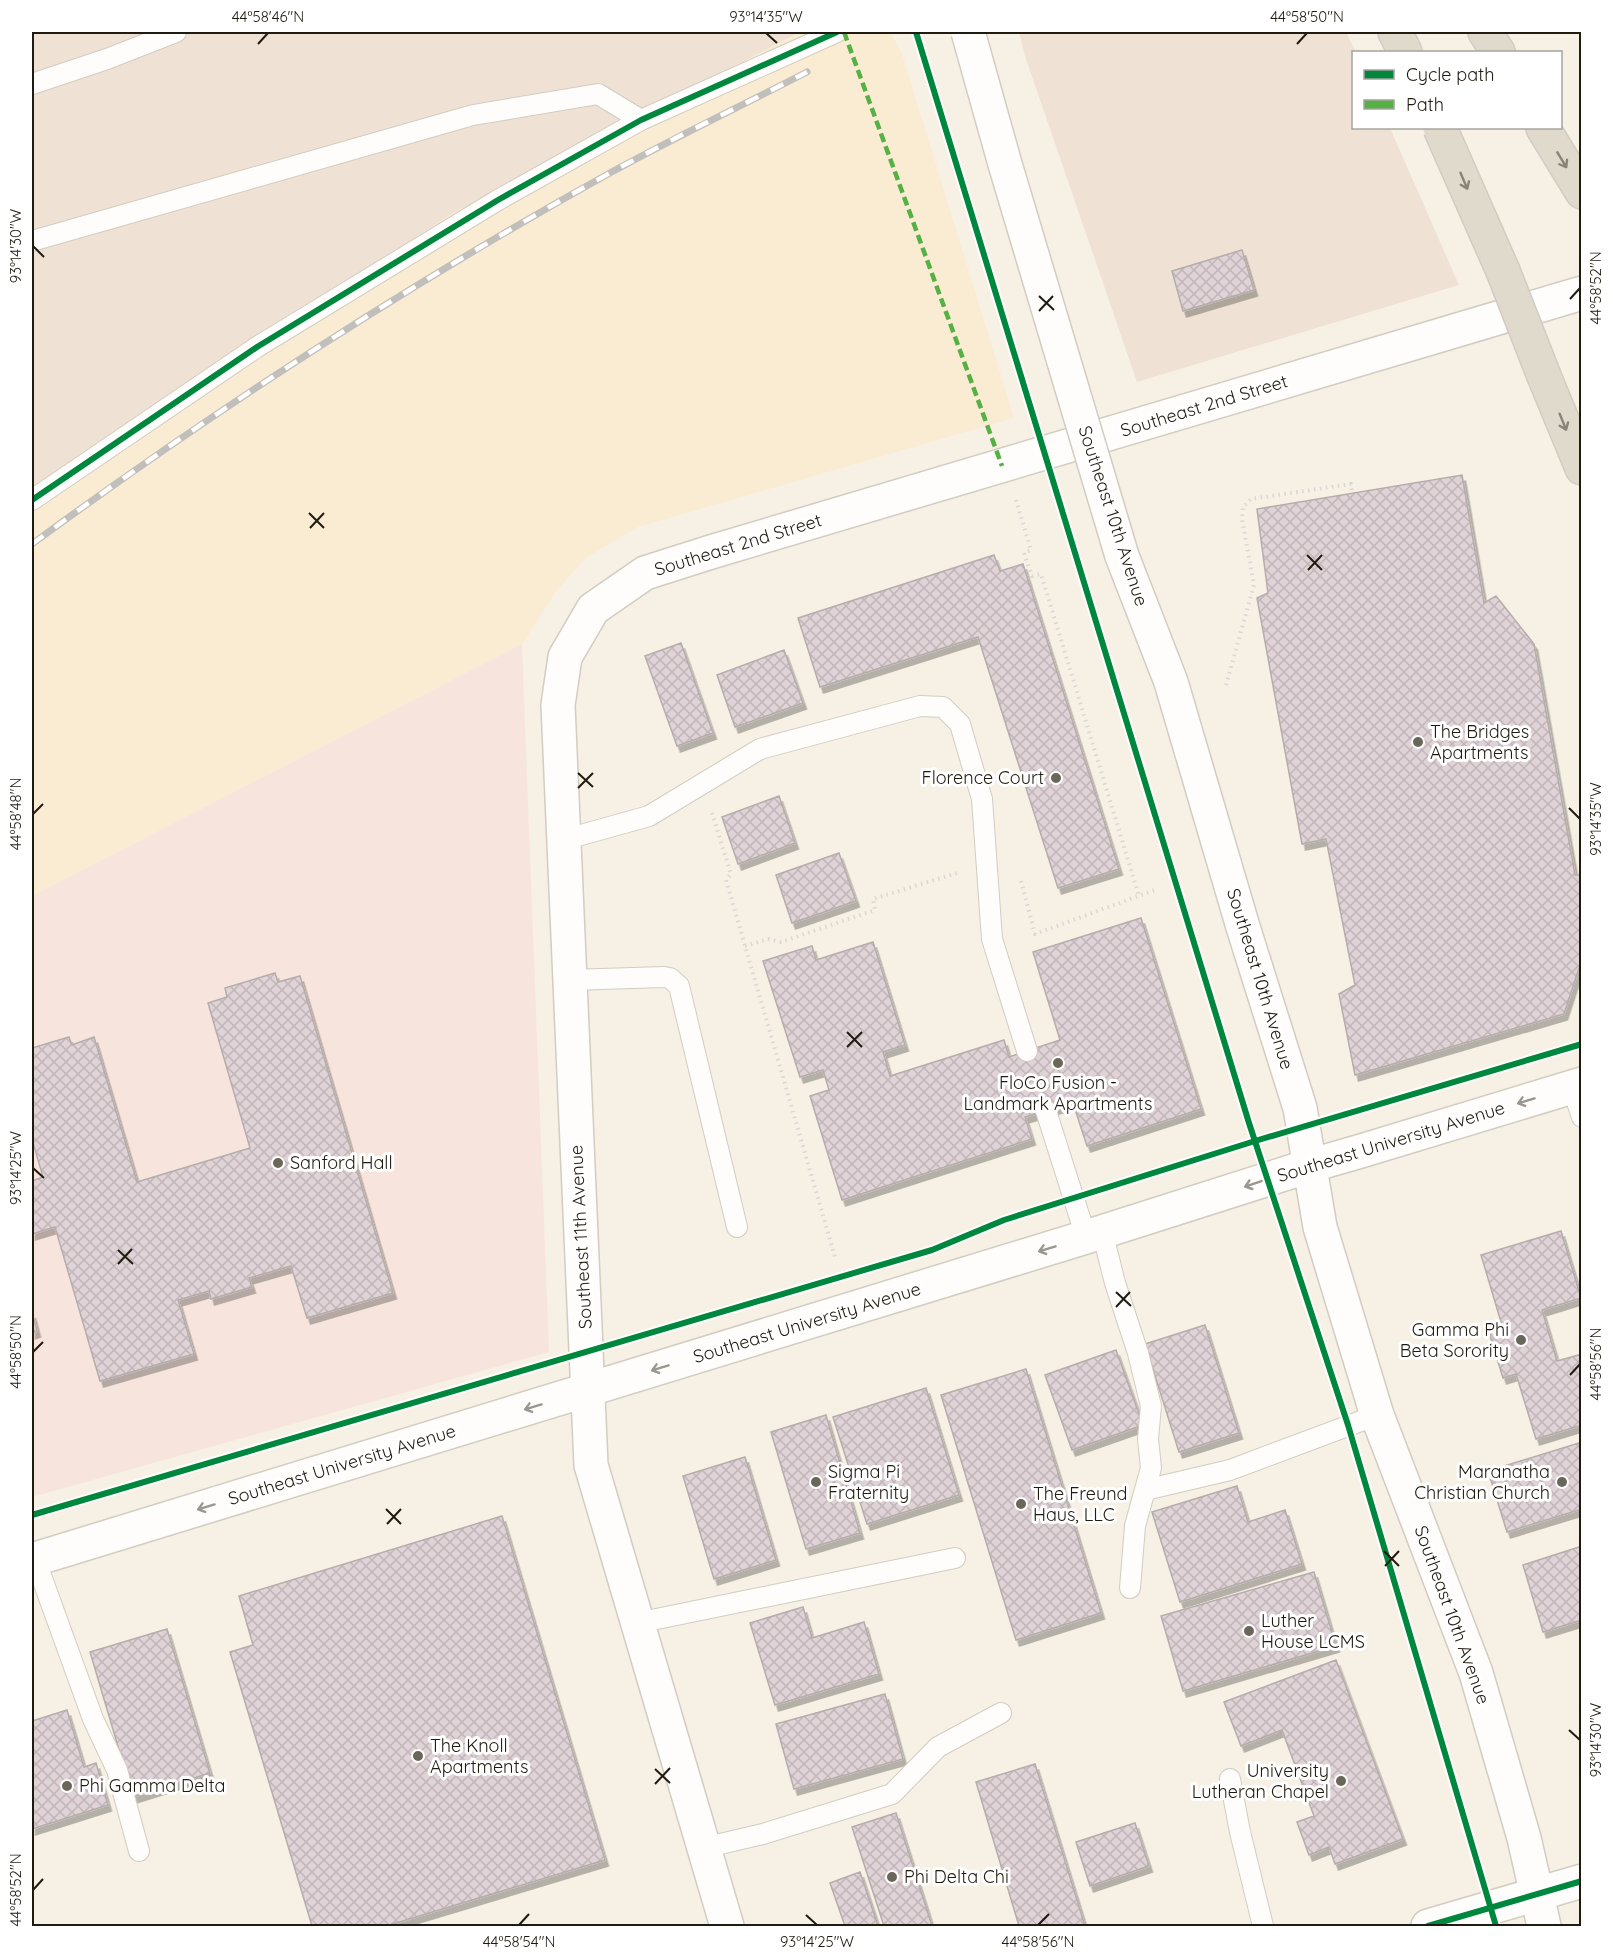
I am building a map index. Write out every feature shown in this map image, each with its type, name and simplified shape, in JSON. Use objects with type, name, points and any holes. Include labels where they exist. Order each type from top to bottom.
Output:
[{"type":"highway","points":[[1395,32],[1404,51]]},
{"type":"highway","points":[[1485,32],[1497,51]]},
{"type":"highway","points":[[1440,129],[1503,271],[1581,468]]},
{"type":"highway","points":[[1544,129],[1581,192]]},
{"type":"street","name":"Southeast 10th Avenue","points":[[968,32],[1122,556],[1171,682],[1243,927],[1300,1108],[1320,1227],[1377,1415],[1476,1673],[1524,1838],[1544,1926]]},
{"type":"street","name":"Southeast 2nd Street","points":[[593,609],[645,573],[1581,293]]},
{"type":"street","name":"Southeast 11th Avenue","points":[[593,609],[565,657],[558,705],[591,1465],[727,1926]]},
{"type":"street","name":"Southeast University Avenue","points":[[33,1560],[1309,1166],[1578,1096]]},
{"type":"street","points":[[1428,1926],[1581,1881]]},
{"type":"lane","points":[[32,84],[107,59],[176,32]]},
{"type":"lane","points":[[32,500],[257,347],[498,200],[641,120],[837,32]]},
{"type":"lane","points":[[32,241],[473,116],[598,94],[641,120]]},
{"type":"lane","points":[[563,840],[649,816],[760,749],[920,706],[943,707],[960,724],[982,799],[992,939],[1027,1051]]},
{"type":"lane","points":[[570,980],[664,977],[670,978],[679,986],[737,1227]]},
{"type":"lane","points":[[1046,1111],[1115,1283],[1138,1353],[1150,1406],[1148,1439],[1151,1467],[1136,1526],[1130,1588]]},
{"type":"lane","points":[[1145,1490],[1230,1470],[1377,1415]]},
{"type":"lane","points":[[637,1623],[955,1558]]},
{"type":"lane","points":[[33,1560],[93,1719],[117,1770],[139,1851]]},
{"type":"lane","points":[[703,1848],[763,1834],[892,1794],[938,1747],[1001,1713]]},
{"type":"lane","points":[[1230,1779],[1240,1832],[1263,1926]]},
{"type":"path","points":[[1226,685],[1254,585],[1242,519],[1244,507],[1251,499],[1351,484],[1352,493]]},
{"type":"path","points":[[1022,516],[1031,550],[1024,553],[1032,576],[1041,574],[1139,896]]},
{"type":"path","points":[[712,811],[731,874],[726,880],[835,1257]]},
{"type":"path","points":[[745,946],[768,939],[781,942],[875,910],[873,898],[958,873]]},
{"type":"path","points":[[1020,876],[1035,934],[1155,890]]},
{"type":"shaded area","points":[[32,32],[800,32],[453,213],[32,487]]},
{"type":"shaded area","points":[[800,32],[891,32],[902,54],[1014,418],[638,527],[587,557],[557,590],[522,644],[32,896],[32,487],[453,213]]},
{"type":"shaded area","points":[[1019,32],[1346,32],[1356,51],[1352,51],[1352,129],[1390,129],[1459,285],[1137,382],[1025,56]]},
{"type":"shaded area","points":[[522,644],[549,1352],[32,1497],[32,896]]},
{"type":"building","points":[[1242,250],[1254,290],[1183,311],[1172,271]]},
{"type":"building","name":"The Bridges Apartments","points":[[1462,475],[1484,603],[1496,596],[1534,644],[1575,875],[1582,875],[1582,959],[1564,1014],[1355,1075],[1339,994],[1355,985],[1326,839],[1302,844],[1257,598],[1268,593],[1257,509]]},
{"type":"building","name":"Florence Court","points":[[994,555],[1000,571],[1023,564],[1119,869],[1058,888],[978,637],[820,687],[798,618]]},
{"type":"building","points":[[681,643],[713,733],[677,746],[645,656]]},
{"type":"building","points":[[784,650],[803,703],[735,727],[717,675]]},
{"type":"building","points":[[779,796],[795,843],[738,864],[722,817]]},
{"type":"building","points":[[839,853],[856,901],[792,923],[776,875]]},
{"type":"building","name":"FloCo Fusion - Landmark Apartments","points":[[1141,918],[1201,1109],[1087,1146],[1073,1103],[1025,1117],[1032,1139],[842,1200],[810,1096],[829,1090],[823,1070],[800,1077],[763,961],[812,946],[816,960],[873,942],[905,1045],[883,1052],[890,1076],[1004,1040],[1009,1057],[1060,1040],[1033,952]]},
{"type":"building","name":"Sanford Hall","points":[[275,973],[278,982],[300,976],[393,1293],[307,1318],[291,1266],[249,1278],[252,1287],[211,1299],[209,1291],[178,1300],[194,1354],[100,1381],[55,1227],[32,1234],[32,1181],[43,1177],[32,1139],[32,1048],[69,1037],[72,1045],[94,1037],[137,1182],[250,1148],[208,1003],[227,997],[225,988]]},
{"type":"building","name":"Gamma Phi Beta Sorority","points":[[1561,1231],[1581,1298],[1542,1310],[1557,1361],[1582,1354],[1582,1425],[1536,1439],[1516,1374],[1503,1378],[1487,1326],[1501,1322],[1481,1255]]},
{"type":"building","points":[[32,1312],[37,1331],[32,1333]]},
{"type":"building","points":[[1205,1325],[1239,1433],[1179,1452],[1145,1344]]},
{"type":"building","points":[[1116,1350],[1143,1425],[1072,1450],[1045,1375]]},
{"type":"building","name":"The Freund Haus, LLC","points":[[1026,1369],[1101,1613],[1016,1640],[941,1395]]},
{"type":"building","points":[[926,1388],[959,1495],[867,1524],[833,1417]]},
{"type":"building","name":"Sigma Pi Fraternity","points":[[826,1415],[860,1533],[806,1549],[771,1432]]},
{"type":"building","points":[[1582,1442],[1582,1509],[1507,1532],[1488,1471]]},
{"type":"building","points":[[745,1457],[776,1560],[714,1579],[683,1476]]},
{"type":"building","points":[[1237,1486],[1248,1522],[1285,1510],[1302,1564],[1180,1602],[1152,1512]]},
{"type":"building","name":"The Knoll Apartments","points":[[502,1516],[605,1860],[386,1926],[312,1926],[230,1652],[253,1645],[239,1596]]},
{"type":"building","points":[[1582,1546],[1582,1620],[1543,1632],[1523,1565]]},
{"type":"building","name":"Luther House LCMS","points":[[1314,1572],[1336,1646],[1183,1691],[1161,1616]]},
{"type":"building","points":[[803,1607],[812,1638],[864,1622],[879,1674],[775,1705],[750,1623]]},
{"type":"building","points":[[167,1629],[210,1773],[133,1797],[90,1652]]},
{"type":"building","name":"University Lutheran Chapel","points":[[1336,1660],[1403,1839],[1335,1864],[1329,1847],[1309,1855],[1297,1822],[1314,1816],[1282,1730],[1241,1746],[1224,1702]]},
{"type":"building","points":[[885,1694],[903,1759],[794,1789],[776,1724]]},
{"type":"building","name":"Phi Gamma Delta","points":[[67,1710],[84,1767],[96,1763],[108,1805],[32,1829],[32,1721]]},
{"type":"building","points":[[1035,1764],[1085,1926],[1019,1926],[976,1782]]},
{"type":"building","name":"Phi Delta Chi","points":[[896,1813],[932,1926],[884,1926],[852,1827]]},
{"type":"building","points":[[1135,1823],[1149,1866],[1090,1886],[1076,1842]]},
{"type":"building","points":[[860,1872],[878,1926],[845,1926],[830,1883]]},
{"type":"railway","points":[[32,544],[242,397],[386,304],[533,216],[682,135],[807,72]]},
{"type":"marked path","points":[[844,32],[1002,466]]},
{"type":"cycle path","points":[[32,500],[257,347],[498,200],[641,120],[837,32]]},
{"type":"cycle path","points":[[916,32],[1249,1123],[1348,1425],[1496,1926]]},
{"type":"cycle path","points":[[32,1515],[932,1250],[1004,1220],[1255,1141],[1582,1044]]},
{"type":"cycle path","points":[[1428,1926],[1582,1881]]},
{"type":"place","name":"The Bridges Apartments","points":[[1418,742]]},
{"type":"place","name":"Florence Court","points":[[1056,778]]},
{"type":"place","name":"FloCo Fusion - Landmark Apartments","points":[[1058,1063]]},
{"type":"place","name":"Sanford Hall","points":[[278,1163]]},
{"type":"place","name":"Gamma Phi Beta Sorority","points":[[1521,1340]]},
{"type":"place","name":"Sigma Pi Fraternity","points":[[816,1482]]},
{"type":"place","name":"Maranatha Christian Church","points":[[1562,1482]]},
{"type":"place","name":"The Freund Haus, LLC","points":[[1021,1504]]},
{"type":"place","name":"Luther House LCMS","points":[[1249,1631]]},
{"type":"place","name":"The Knoll Apartments","points":[[418,1756]]},
{"type":"place","name":"University Lutheran Chapel","points":[[1341,1781]]},
{"type":"place","name":"Phi Gamma Delta","points":[[67,1786]]},
{"type":"place","name":"Phi Delta Chi","points":[[892,1877]]}]
